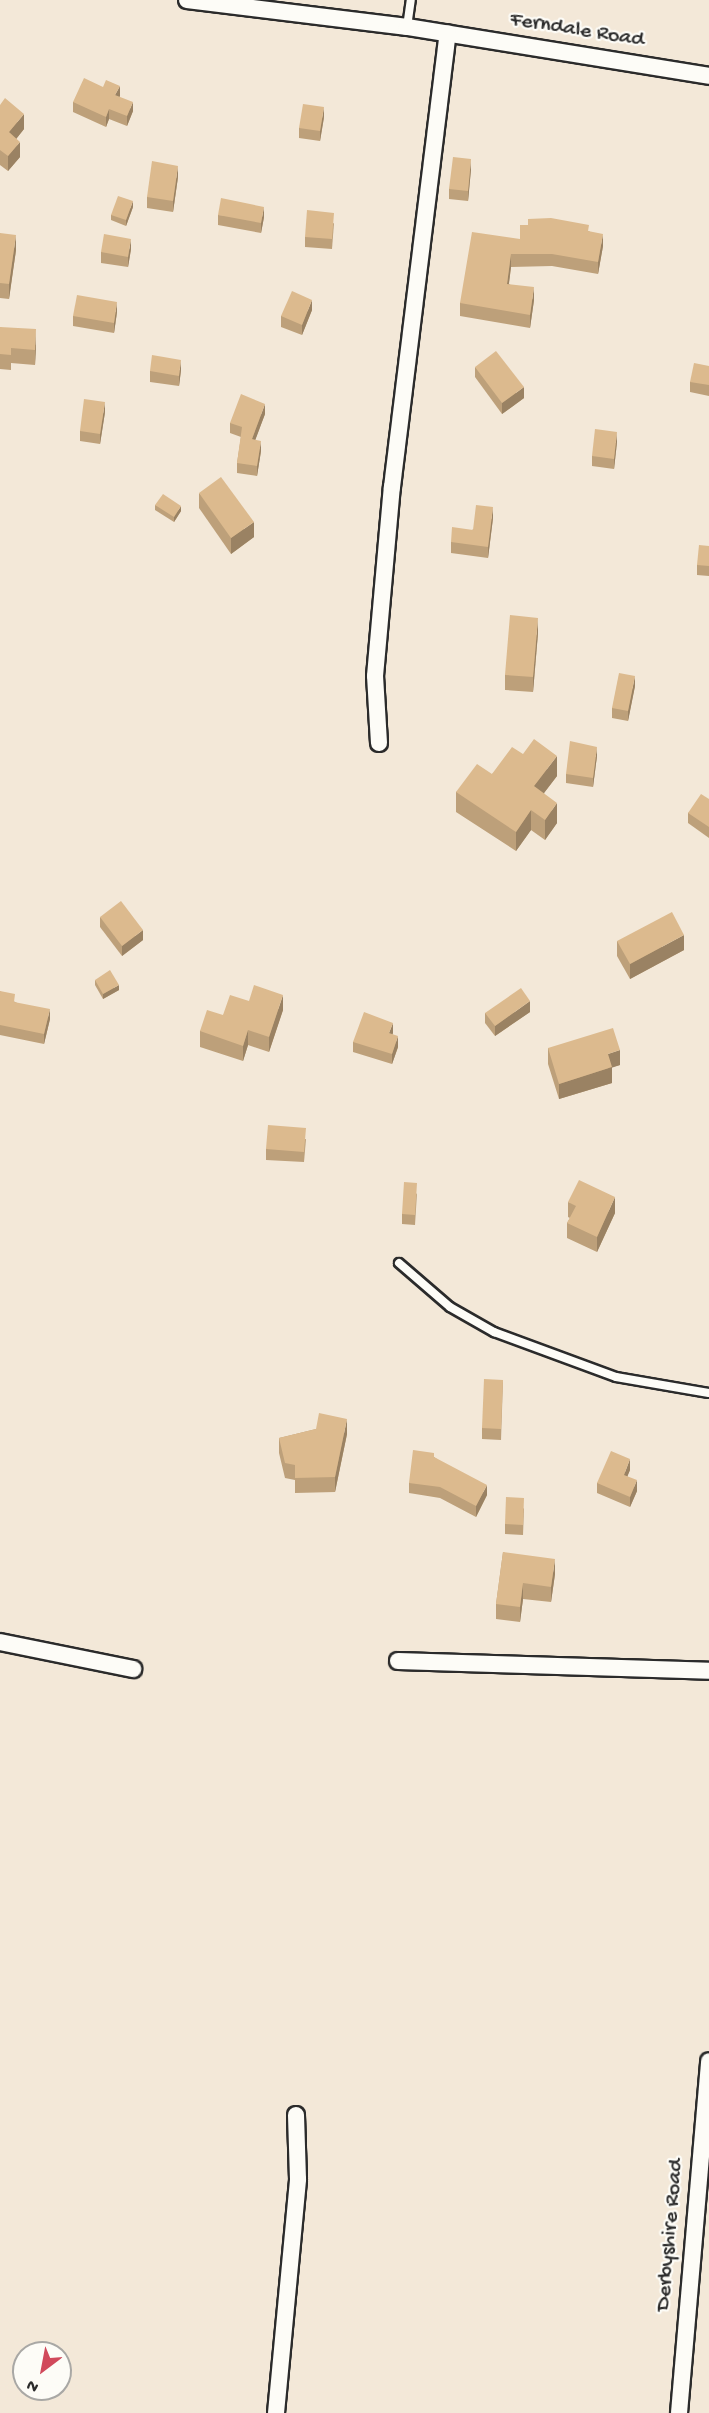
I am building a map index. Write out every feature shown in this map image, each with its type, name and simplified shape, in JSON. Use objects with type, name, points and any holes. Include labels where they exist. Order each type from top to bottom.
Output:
[{"type":"street","name":"Ferndale Road","points":[[187,0],[407,27],[709,76]]},
{"type":"street","points":[[379,744],[375,675],[392,487],[448,33]]},
{"type":"street","points":[[0,1642],[133,1669]]},
{"type":"street","points":[[398,1661],[709,1671]]},
{"type":"street","name":"Derbyshire Road","points":[[679,2413],[703,2201],[709,2061]]},
{"type":"street","points":[[276,2413],[298,2179],[296,2115]]},
{"type":"lane","points":[[407,27],[411,0]]},
{"type":"lane","points":[[399,1263],[450,1307],[494,1332],[616,1377],[709,1393]]},
{"type":"building","points":[[84,78],[103,87],[106,80],[120,86],[115,95],[133,102],[127,116],[109,109],[106,117],[73,102]]},
{"type":"building","points":[[5,98],[24,114],[9,132],[20,142],[8,156],[0,150],[0,105]]},
{"type":"building","points":[[303,104],[324,107],[320,131],[299,128]]},
{"type":"building","points":[[453,157],[471,159],[468,191],[449,189]]},
{"type":"building","points":[[152,161],[178,166],[173,201],[147,197]]},
{"type":"building","points":[[118,196],[133,201],[126,220],[111,215]]},
{"type":"building","points":[[221,198],[264,207],[261,223],[218,215]]},
{"type":"building","points":[[307,210],[334,213],[332,239],[305,237]]},
{"type":"building","points":[[551,218],[589,225],[588,231],[603,234],[598,262],[552,254],[511,254],[507,284],[534,287],[530,315],[460,303],[472,232],[520,239],[520,225],[528,225],[528,219]]},
{"type":"building","points":[[0,233],[16,235],[9,284],[0,283]]},
{"type":"building","points":[[104,234],[131,239],[128,257],[101,252]]},
{"type":"building","points":[[292,291],[312,300],[302,325],[281,316]]},
{"type":"building","points":[[77,295],[117,302],[114,323],[73,316]]},
{"type":"building","points":[[0,327],[36,329],[35,350],[11,348],[11,355],[0,354]]},
{"type":"building","points":[[496,351],[524,387],[502,403],[475,367]]},
{"type":"building","points":[[152,355],[181,360],[179,376],[150,371]]},
{"type":"building","points":[[694,363],[709,366],[709,385],[690,382]]},
{"type":"building","points":[[241,394],[265,404],[252,439],[261,441],[257,466],[237,463],[242,427],[230,423]]},
{"type":"building","points":[[84,399],[105,402],[100,434],[80,431]]},
{"type":"building","points":[[595,429],[617,432],[614,459],[592,456]]},
{"type":"building","points":[[221,477],[254,522],[231,538],[199,493]]},
{"type":"building","points":[[163,494],[181,506],[174,517],[155,505]]},
{"type":"building","points":[[476,505],[493,507],[488,547],[451,542],[452,527],[473,530]]},
{"type":"building","points":[[699,545],[709,546],[709,566],[697,565]]},
{"type":"building","points":[[510,615],[538,618],[533,677],[505,675]]},
{"type":"building","points":[[619,673],[635,676],[628,711],[612,708]]},
{"type":"building","points":[[534,739],[557,756],[534,786],[557,803],[545,820],[531,810],[516,832],[456,792],[477,764],[492,774],[512,747],[523,754]]},
{"type":"building","points":[[570,741],[597,747],[593,778],[566,774]]},
{"type":"building","points":[[701,794],[709,799],[709,827],[688,813]]},
{"type":"building","points":[[121,901],[143,930],[122,946],[100,917]]},
{"type":"building","points":[[672,912],[684,935],[630,964],[617,941]]},
{"type":"building","points":[[110,970],[119,985],[103,994],[95,980]]},
{"type":"building","points":[[254,985],[283,995],[269,1037],[248,1030],[243,1046],[200,1031],[207,1010],[223,1015],[230,995],[249,1001]]},
{"type":"building","points":[[521,988],[530,1001],[495,1026],[485,1013]]},
{"type":"building","points":[[0,991],[15,994],[14,1002],[50,1009],[44,1034],[0,1025]]},
{"type":"building","points":[[364,1012],[393,1023],[389,1033],[398,1036],[392,1054],[353,1042]]},
{"type":"building","points":[[613,1028],[620,1050],[608,1054],[612,1067],[559,1084],[548,1048]]},
{"type":"building","points":[[268,1125],[306,1128],[304,1152],[266,1149]]},
{"type":"building","points":[[579,1180],[615,1197],[597,1237],[567,1223],[576,1206],[568,1202]]},
{"type":"building","points":[[404,1182],[417,1183],[415,1215],[402,1214]]},
{"type":"building","points":[[484,1379],[503,1380],[501,1429],[482,1428]]},
{"type":"building","points":[[319,1413],[347,1419],[335,1477],[295,1478],[295,1465],[285,1463],[279,1438],[316,1429]]},
{"type":"building","points":[[413,1450],[434,1453],[434,1457],[487,1485],[476,1506],[440,1487],[409,1483]]},
{"type":"building","points":[[611,1451],[630,1459],[624,1475],[637,1480],[630,1497],[597,1483]]},
{"type":"building","points":[[506,1497],[524,1498],[523,1525],[505,1524]]},
{"type":"building","points":[[503,1552],[555,1559],[551,1587],[523,1583],[520,1607],[496,1604]]}]
